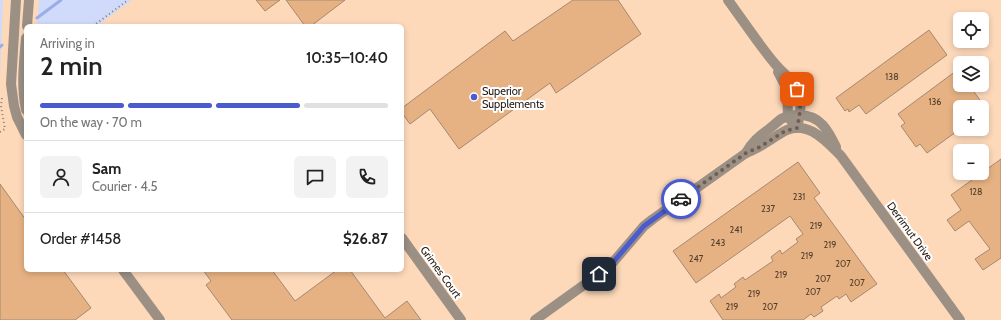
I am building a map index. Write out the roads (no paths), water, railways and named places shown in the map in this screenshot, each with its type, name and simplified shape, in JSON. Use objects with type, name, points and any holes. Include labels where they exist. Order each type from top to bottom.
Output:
[{"type":"street","points":[[16,0],[11,84],[14,106],[24,132]]},
{"type":"street","points":[[27,24],[29,0]]},
{"type":"street","points":[[728,0],[776,66],[797,89],[800,97],[800,115],[797,128]]},
{"type":"street","points":[[24,61],[24,102]]},
{"type":"street","points":[[776,66],[787,89],[788,116],[797,128]]},
{"type":"street","name":"Derrimut Drive","points":[[746,153],[754,141],[788,116],[800,115],[814,117],[821,123],[830,135],[841,156],[960,320]]},
{"type":"street","name":"Derrimut Drive","points":[[535,320],[609,267],[644,226],[653,219],[746,153],[760,147],[785,131],[797,128],[808,129],[816,133],[841,156]]},
{"type":"street","name":"Grimes Court","points":[[404,241],[461,320]]},
{"type":"street","points":[[124,272],[160,320]]},
{"type":"waterway","points":[[37,18],[61,0]]},
{"type":"place","name":"Superior Supplements","points":[[474,97]]}]
